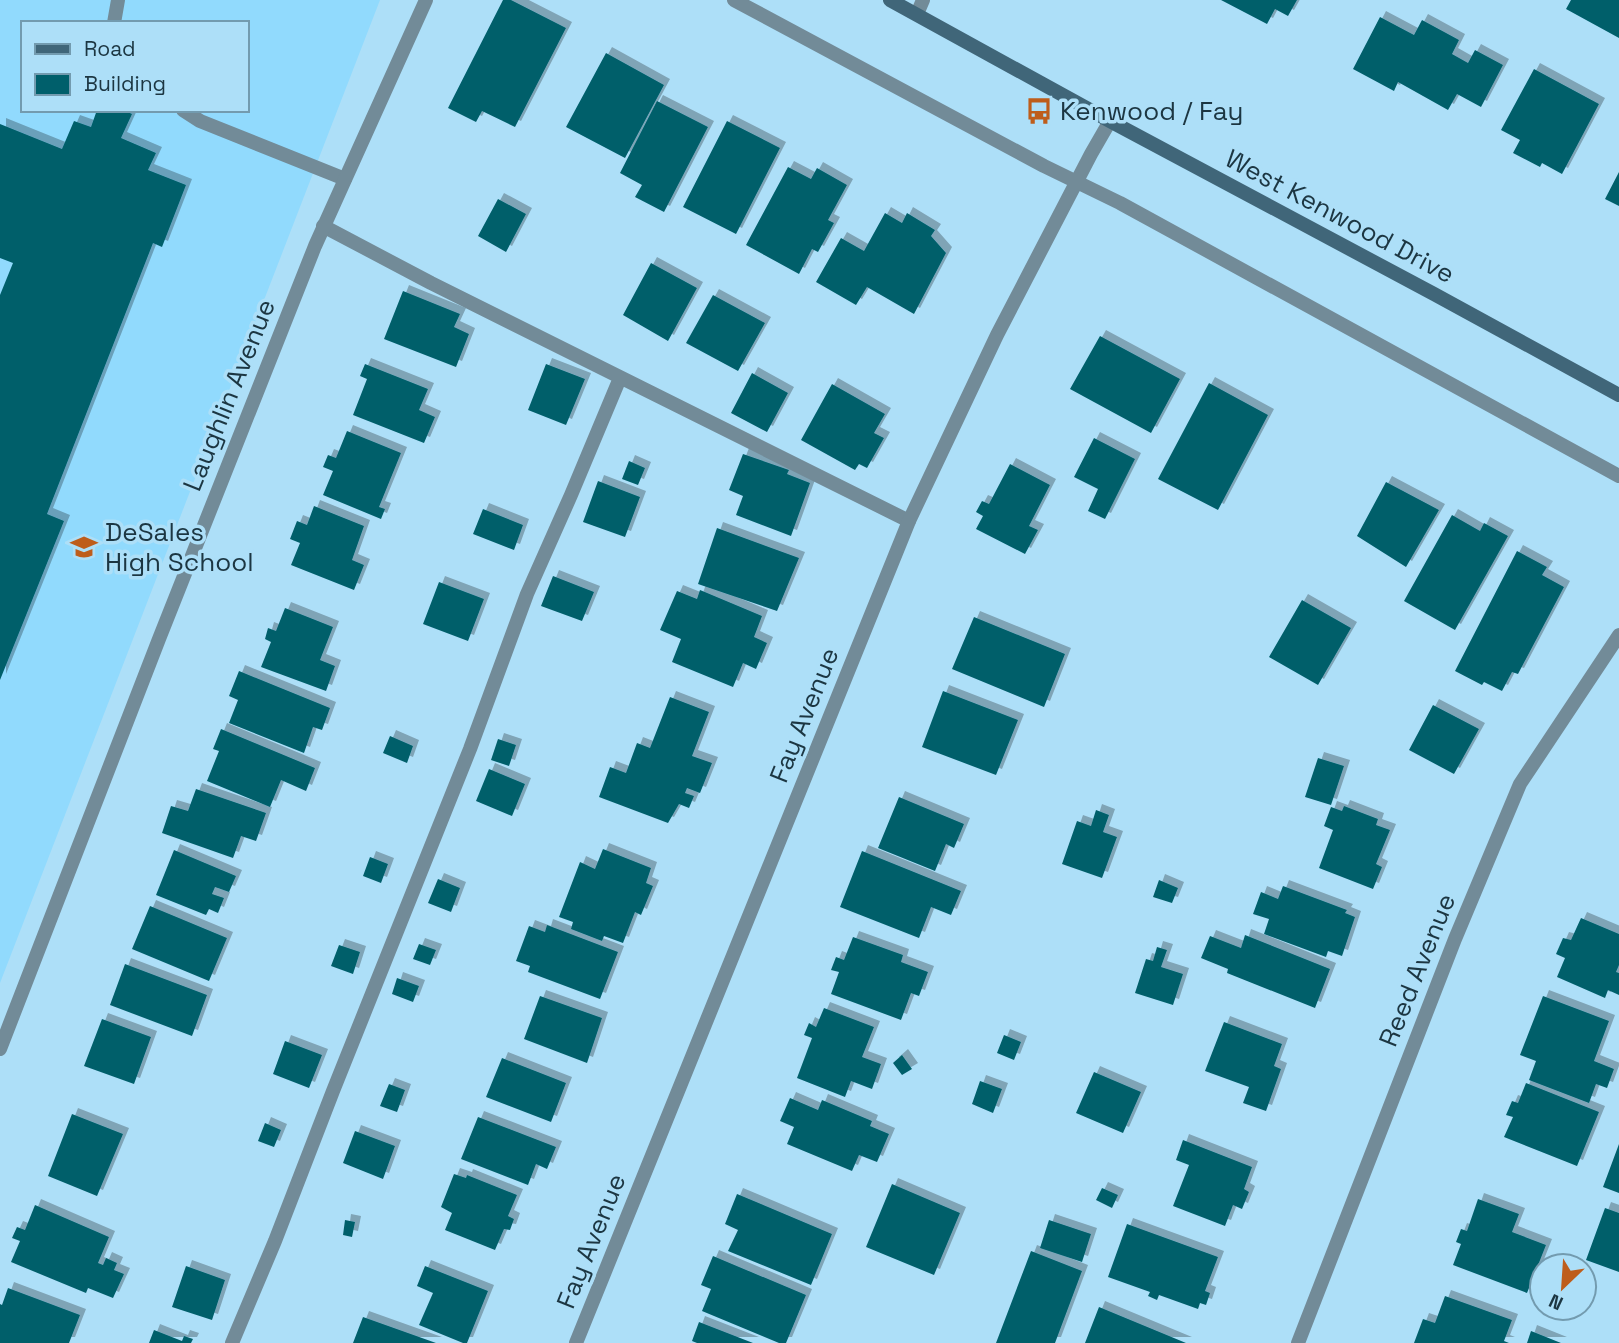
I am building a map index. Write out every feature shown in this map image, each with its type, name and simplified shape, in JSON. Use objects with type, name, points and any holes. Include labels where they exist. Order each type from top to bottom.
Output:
[{"type":"street","points":[[114,21],[118,0]]},
{"type":"street","name":"Laughlin Avenue","points":[[0,1049],[323,226],[426,0]]},
{"type":"street","points":[[734,0],[1032,160],[1120,203],[1619,476]]},
{"type":"street","name":"West Kenwood Drive","points":[[890,0],[1619,395]]},
{"type":"street","points":[[917,14],[923,0]]},
{"type":"street","points":[[186,112],[200,121],[345,179]]},
{"type":"street","name":"Fay Avenue","points":[[576,1343],[909,521],[997,335],[1110,121]]},
{"type":"street","points":[[323,226],[431,283],[909,521]]},
{"type":"street","points":[[232,1343],[470,749],[527,594],[620,378]]},
{"type":"street","name":"Reed Avenue","points":[[1298,1343],[1455,939],[1520,784],[1619,635]]},
{"type":"shaded area","name":"DeSales High School","points":[[0,0],[380,0],[0,983]]},
{"type":"building","points":[[503,0],[511,0],[566,28],[515,127],[482,111],[476,122],[448,108]]},
{"type":"building","points":[[1221,0],[1297,0],[1288,16],[1275,9],[1267,24]]},
{"type":"building","points":[[1571,0],[1619,0],[1619,38],[1566,9]]},
{"type":"building","points":[[1380,17],[1414,35],[1422,20],[1459,40],[1452,54],[1468,63],[1475,50],[1503,65],[1481,107],[1457,94],[1448,110],[1398,82],[1394,91],[1353,69]]},
{"type":"building","points":[[606,53],[664,85],[625,158],[566,127]]},
{"type":"building","points":[[1534,69],[1599,104],[1562,174],[1542,163],[1540,167],[1513,153],[1520,140],[1501,130]]},
{"type":"building","points":[[657,101],[708,127],[664,212],[635,197],[642,185],[620,173]]},
{"type":"building","name":"DeSales High School","points":[[96,112],[132,114],[121,138],[156,153],[148,170],[186,185],[162,247],[153,243],[47,514],[64,521],[0,680],[0,295],[13,263],[0,258],[0,124],[62,149],[74,121],[91,127]]},
{"type":"building","points":[[727,121],[780,148],[736,234],[683,207]]},
{"type":"building","points":[[788,167],[811,179],[817,168],[847,185],[828,220],[834,223],[818,252],[812,249],[799,274],[746,245]]},
{"type":"building","points":[[1619,172],[1619,206],[1605,199]]},
{"type":"building","points":[[498,199],[526,214],[506,252],[478,236]]},
{"type":"building","points":[[885,213],[902,223],[907,213],[935,230],[931,236],[946,253],[914,314],[867,287],[856,305],[816,282],[841,238],[864,251]]},
{"type":"building","points":[[651,263],[697,288],[668,341],[623,315]]},
{"type":"building","points":[[403,291],[460,314],[454,327],[469,334],[456,367],[384,339]]},
{"type":"building","points":[[713,295],[765,323],[738,371],[686,343]]},
{"type":"building","points":[[1100,336],[1180,379],[1151,433],[1070,389]]},
{"type":"building","points":[[365,364],[428,389],[419,410],[435,417],[424,443],[353,415],[367,379],[360,376]]},
{"type":"building","points":[[546,364],[585,379],[566,425],[528,410]]},
{"type":"building","points":[[752,373],[788,393],[767,432],[731,413]]},
{"type":"building","points":[[1209,383],[1268,415],[1218,510],[1158,479]]},
{"type":"building","points":[[832,384],[885,414],[874,433],[884,438],[867,468],[859,464],[855,470],[801,440]]},
{"type":"building","points":[[347,431],[401,453],[379,507],[385,509],[381,519],[323,495],[333,471],[323,467],[328,455],[336,458]]},
{"type":"building","points":[[1094,438],[1135,459],[1105,519],[1088,511],[1098,489],[1074,477]]},
{"type":"building","points":[[743,454],[789,470],[787,474],[810,483],[791,536],[736,515],[743,496],[729,490]]},
{"type":"building","points":[[629,461],[645,468],[638,485],[622,479]]},
{"type":"building","points":[[1010,464],[1050,485],[1029,526],[1038,530],[1025,554],[976,529],[983,516],[976,512],[982,501],[989,504]]},
{"type":"building","points":[[598,481],[640,497],[625,537],[583,522]]},
{"type":"building","points":[[1386,482],[1439,510],[1406,567],[1357,536]]},
{"type":"building","points":[[314,506],[364,526],[352,560],[364,565],[354,590],[291,565],[300,543],[290,539],[297,521],[307,525]]},
{"type":"building","points":[[483,509],[523,525],[514,550],[473,534]]},
{"type":"building","points":[[1452,515],[1480,531],[1484,523],[1508,536],[1455,630],[1404,601]]},
{"type":"building","points":[[717,528],[799,558],[777,611],[698,584]]},
{"type":"building","points":[[1517,551],[1547,567],[1542,575],[1564,587],[1518,674],[1512,672],[1502,691],[1484,682],[1482,685],[1455,671]]},
{"type":"building","points":[[553,576],[594,592],[582,621],[541,606]]},
{"type":"building","points":[[439,582],[484,599],[468,641],[423,624]]},
{"type":"building","points":[[700,590],[762,616],[754,637],[767,643],[756,669],[743,663],[733,687],[672,662],[681,639],[660,630],[677,591],[697,599]]},
{"type":"building","points":[[1302,600],[1351,628],[1318,685],[1269,657]]},
{"type":"building","points":[[285,608],[333,627],[320,660],[335,666],[326,691],[261,667],[271,642],[265,639],[268,628],[276,631]]},
{"type":"building","points":[[974,617],[1065,654],[1044,707],[952,669]]},
{"type":"building","points":[[239,671],[330,708],[322,730],[313,727],[304,753],[229,723],[238,700],[229,696]]},
{"type":"building","points":[[943,691],[1018,720],[996,775],[922,747]]},
{"type":"building","points":[[670,697],[709,712],[692,756],[712,763],[700,793],[687,788],[685,793],[694,796],[689,808],[679,804],[668,823],[599,797],[610,767],[626,773],[637,743],[650,748]]},
{"type":"building","points":[[1433,705],[1479,729],[1454,774],[1409,750]]},
{"type":"building","points":[[221,729],[315,768],[306,791],[281,780],[270,807],[207,781],[219,751],[213,749]]},
{"type":"building","points":[[390,736],[413,746],[407,763],[383,753]]},
{"type":"building","points":[[498,739],[516,745],[509,766],[491,760]]},
{"type":"building","points":[[1318,758],[1344,766],[1331,805],[1305,797]]},
{"type":"building","points":[[489,769],[525,784],[512,816],[476,801]]},
{"type":"building","points":[[196,789],[266,813],[256,841],[241,836],[233,858],[162,833],[171,806],[188,811]]},
{"type":"building","points":[[899,797],[964,824],[954,848],[946,844],[935,871],[878,848]]},
{"type":"building","points":[[1344,806],[1378,819],[1376,825],[1390,830],[1376,864],[1382,867],[1373,889],[1319,868],[1333,830],[1324,826],[1331,807],[1342,811]]},
{"type":"building","points":[[1096,810],[1109,815],[1103,832],[1117,837],[1102,878],[1062,864],[1077,821],[1091,826]]},
{"type":"building","points":[[603,849],[651,868],[646,883],[653,886],[641,915],[635,912],[623,943],[604,936],[602,941],[571,929],[573,922],[559,917],[580,862],[595,869]]},
{"type":"building","points":[[174,850],[236,876],[229,892],[215,887],[212,894],[224,898],[218,913],[209,909],[206,915],[156,895]]},
{"type":"building","points":[[862,851],[961,891],[951,915],[931,907],[919,938],[840,907]]},
{"type":"building","points":[[370,857],[388,864],[381,883],[363,876]]},
{"type":"building","points":[[438,879],[460,888],[451,912],[428,903]]},
{"type":"building","points":[[1159,880],[1178,888],[1172,903],[1153,897]]},
{"type":"building","points":[[1283,886],[1347,910],[1345,913],[1355,917],[1342,956],[1328,951],[1326,957],[1264,934],[1269,919],[1253,914],[1261,892],[1278,899]]},
{"type":"building","points":[[150,906],[227,938],[209,981],[132,949]]},
{"type":"building","points":[[1581,918],[1619,934],[1619,965],[1616,972],[1619,973],[1619,995],[1608,990],[1605,998],[1557,977],[1565,958],[1556,954],[1563,938],[1571,940]]},
{"type":"building","points":[[547,925],[618,952],[600,999],[528,972],[530,966],[516,961],[529,926],[545,932]]},
{"type":"building","points":[[1245,935],[1330,969],[1315,1008],[1227,973],[1228,969],[1201,958],[1210,936],[1241,948]]},
{"type":"building","points":[[853,937],[903,955],[901,962],[928,972],[919,996],[911,993],[901,1020],[831,994],[839,972],[831,970],[836,957],[844,960]]},
{"type":"building","points":[[419,944],[436,950],[430,965],[413,959]]},
{"type":"building","points":[[339,945],[360,952],[353,974],[331,966]]},
{"type":"building","points":[[1157,947],[1167,950],[1161,967],[1183,974],[1173,1005],[1135,993],[1146,959],[1153,961]]},
{"type":"building","points":[[125,964],[207,995],[192,1036],[110,1005]]},
{"type":"building","points":[[397,978],[419,986],[413,1002],[392,994]]},
{"type":"building","points":[[540,996],[602,1018],[587,1063],[524,1039]]},
{"type":"building","points":[[1543,996],[1609,1021],[1594,1061],[1614,1069],[1607,1088],[1596,1084],[1589,1103],[1529,1080],[1536,1061],[1520,1055]]},
{"type":"building","points":[[824,1008],[874,1027],[862,1057],[881,1064],[872,1089],[851,1081],[845,1097],[797,1078],[812,1038],[804,1035],[809,1023],[816,1027]]},
{"type":"building","points":[[102,1019],[151,1037],[134,1084],[84,1066]]},
{"type":"building","points":[[1224,1022],[1282,1044],[1274,1066],[1281,1069],[1266,1111],[1243,1103],[1249,1087],[1205,1071]]},
{"type":"building","points":[[1004,1035],[1021,1042],[1014,1060],[997,1053]]},
{"type":"building","points":[[285,1041],[322,1055],[309,1088],[273,1074]]},
{"type":"building","points":[[902,1055],[912,1069],[902,1075],[893,1063]]},
{"type":"building","points":[[502,1058],[566,1083],[551,1122],[486,1097]]},
{"type":"building","points":[[1094,1072],[1141,1092],[1123,1133],[1076,1113]]},
{"type":"building","points":[[980,1081],[1002,1089],[993,1113],[972,1104]]},
{"type":"building","points":[[1526,1083],[1599,1112],[1577,1166],[1504,1137],[1513,1117],[1506,1115],[1512,1101],[1518,1103]]},
{"type":"building","points":[[389,1084],[405,1090],[397,1112],[380,1106]]},
{"type":"building","points":[[790,1098],[818,1110],[822,1100],[872,1121],[870,1126],[889,1134],[877,1162],[859,1155],[852,1171],[787,1144],[794,1127],[780,1121]]},
{"type":"building","points":[[72,1114],[123,1134],[97,1196],[48,1176]]},
{"type":"building","points":[[478,1117],[556,1147],[547,1169],[536,1164],[528,1185],[461,1159]]},
{"type":"building","points":[[265,1123],[281,1130],[274,1147],[258,1141]]},
{"type":"building","points":[[355,1131],[395,1146],[383,1179],[343,1163]]},
{"type":"building","points":[[1183,1140],[1252,1167],[1244,1189],[1249,1192],[1242,1209],[1233,1205],[1225,1226],[1173,1206],[1189,1165],[1176,1160]]},
{"type":"building","points":[[1619,1144],[1619,1193],[1603,1187]]},
{"type":"building","points":[[454,1174],[466,1178],[467,1175],[517,1195],[508,1216],[514,1219],[510,1230],[504,1229],[495,1250],[445,1230],[452,1213],[441,1207]]},
{"type":"building","points":[[892,1184],[960,1213],[934,1275],[866,1247]]},
{"type":"building","points":[[1102,1188],[1118,1195],[1112,1208],[1096,1200]]},
{"type":"building","points":[[737,1194],[832,1234],[811,1285],[728,1251],[738,1230],[725,1224]]},
{"type":"building","points":[[1478,1199],[1519,1214],[1512,1232],[1546,1245],[1543,1252],[1528,1252],[1527,1293],[1453,1265],[1461,1244],[1456,1242],[1461,1229],[1467,1231]]},
{"type":"building","points":[[35,1205],[109,1237],[98,1263],[103,1265],[106,1258],[117,1263],[114,1270],[124,1274],[113,1298],[88,1288],[86,1293],[11,1262],[20,1241],[12,1238],[17,1227],[25,1230]]},
{"type":"building","points":[[1605,1208],[1619,1213],[1619,1272],[1598,1264],[1598,1252],[1589,1252]]},
{"type":"building","points":[[345,1220],[355,1222],[352,1237],[343,1235]]},
{"type":"building","points":[[1049,1220],[1091,1234],[1082,1262],[1040,1248]]},
{"type":"building","points":[[1127,1224],[1218,1257],[1205,1291],[1210,1293],[1206,1305],[1200,1303],[1198,1309],[1159,1295],[1157,1300],[1148,1296],[1150,1292],[1108,1277]]},
{"type":"building","points":[[1031,1251],[1082,1271],[1055,1343],[996,1343]]},
{"type":"building","points":[[713,1256],[806,1295],[786,1343],[779,1343],[702,1311],[711,1289],[701,1285]]},
{"type":"building","points":[[186,1266],[225,1280],[212,1320],[172,1307]]},
{"type":"building","points":[[425,1266],[488,1291],[467,1343],[419,1325],[433,1293],[417,1286]]},
{"type":"building","points":[[8,1288],[80,1315],[69,1343],[0,1343],[0,1304],[2,1305]]},
{"type":"building","points":[[1445,1296],[1512,1320],[1504,1341],[1509,1343],[1414,1343],[1423,1319],[1435,1323]]},
{"type":"building","points":[[1099,1307],[1186,1343],[1085,1343]]},
{"type":"building","points":[[363,1317],[436,1343],[353,1343]]},
{"type":"building","points":[[699,1322],[753,1343],[697,1343],[692,1341]]},
{"type":"building","points":[[154,1330],[182,1341],[184,1336],[193,1339],[191,1343],[149,1343]]},
{"type":"building","points":[[1531,1331],[1561,1343],[1527,1343]]},
{"type":"place","name":"Kenwood / Fay","points":[[1039,111]]},
{"type":"place","name":"DeSales High School","points":[[84,547]]}]
